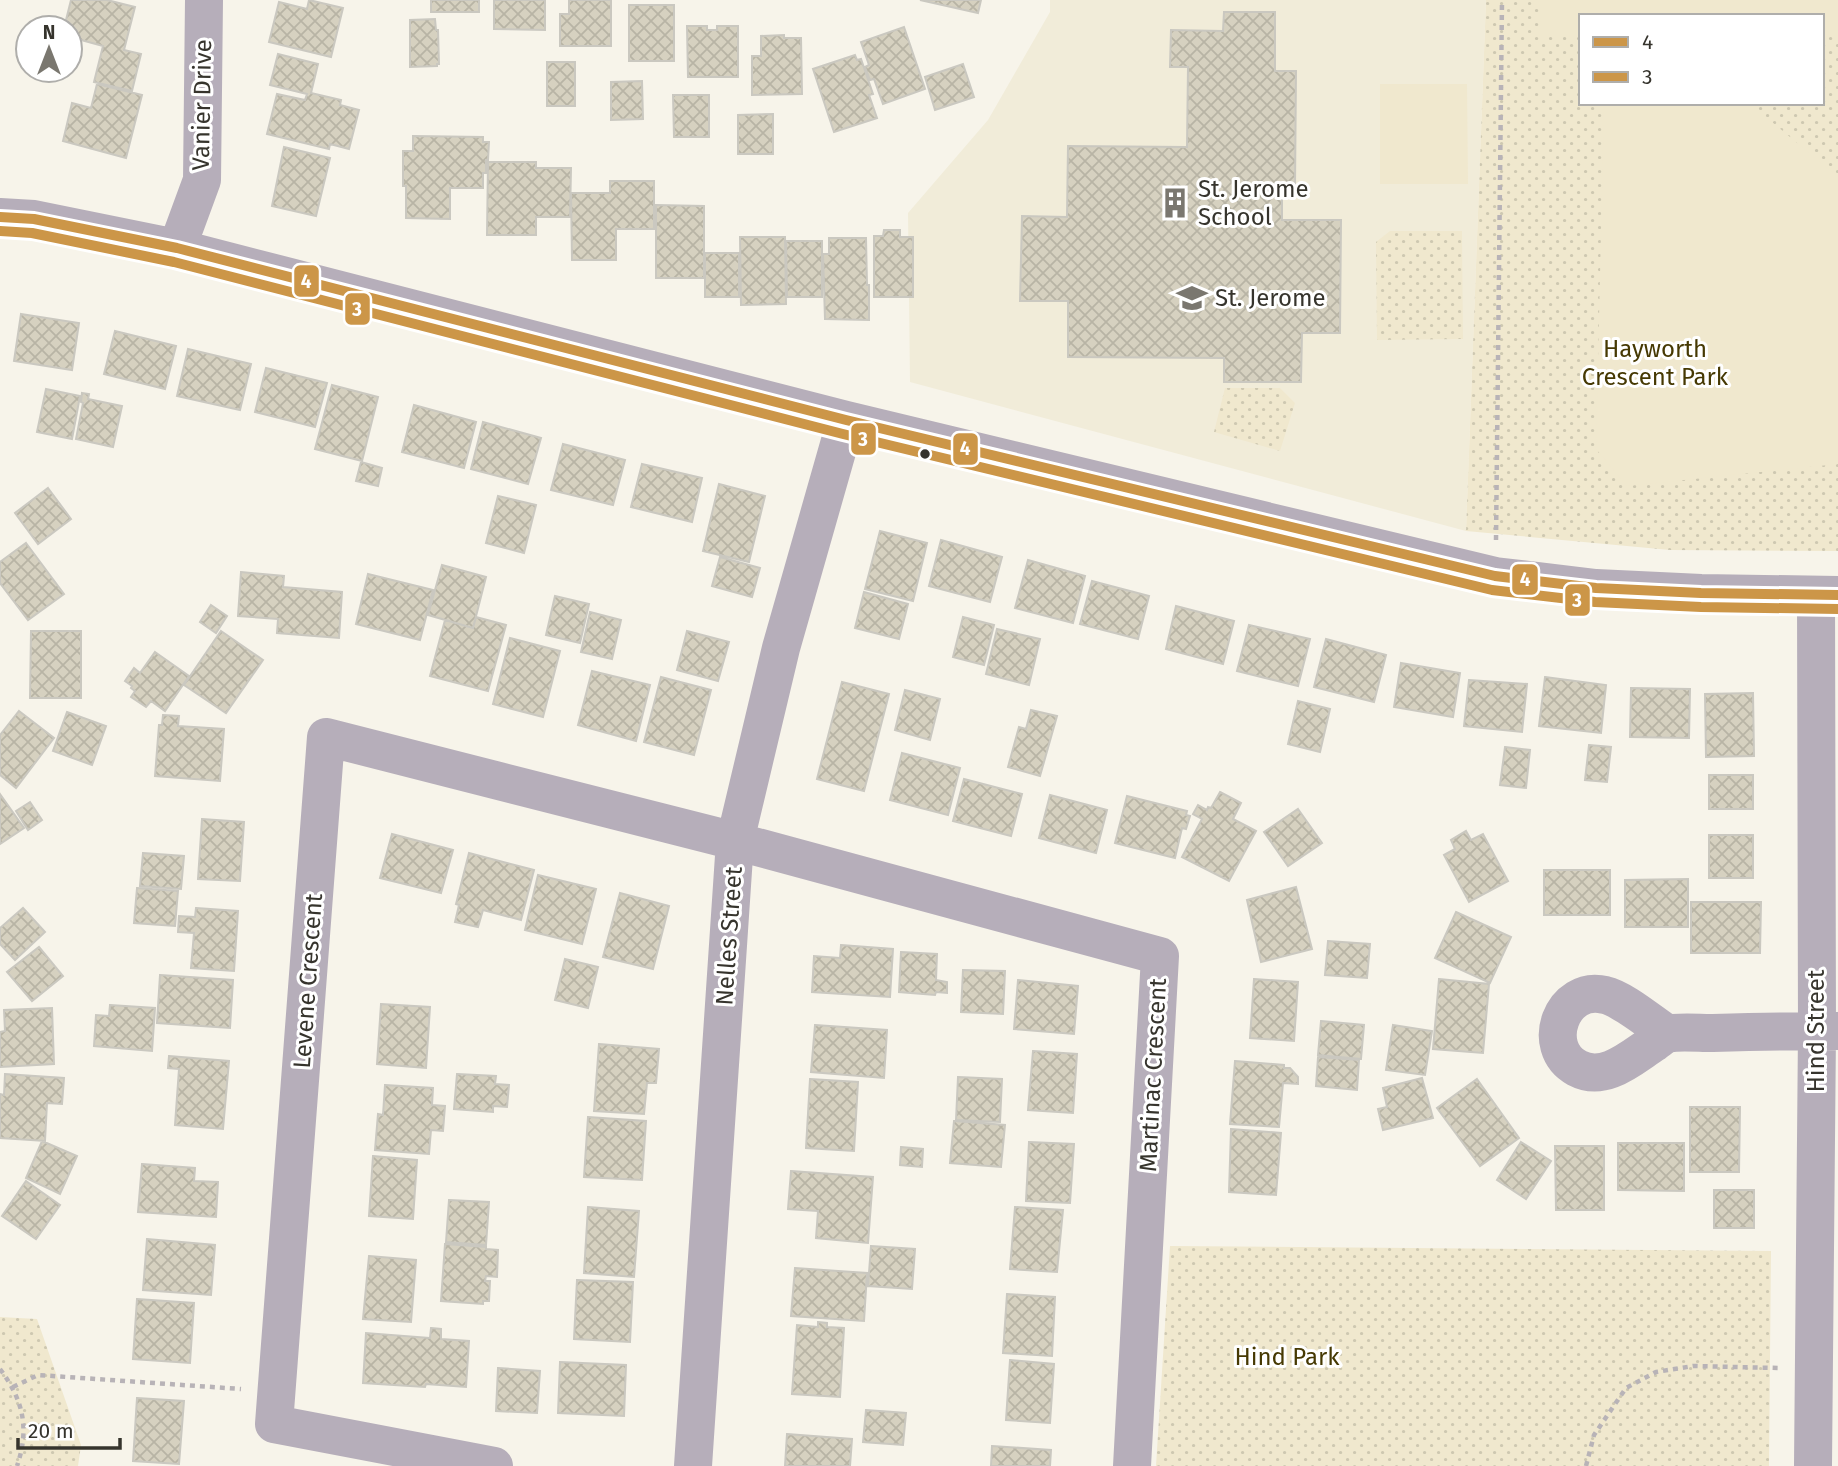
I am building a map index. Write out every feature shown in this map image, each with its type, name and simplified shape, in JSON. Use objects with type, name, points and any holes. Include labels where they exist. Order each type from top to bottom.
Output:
[{"type":"street","name":"Vanier Drive","points":[[177,247],[202,180],[204,0]]},
{"type":"street","points":[[0,217],[34,219],[177,247],[846,420],[1495,576],[1596,588],[1827,595]]},
{"type":"street","name":"Nelles Street","points":[[692,1466],[735,841],[780,649],[846,420]]},
{"type":"street","name":"Hind Street","points":[[1813,1466],[1814,1368],[1827,1031],[1827,595]]},
{"type":"street","name":"Levene Crescent","points":[[494,1466],[274,1424],[326,737],[735,841]]},
{"type":"street","name":"Martinac Crescent","points":[[735,841],[1160,956],[1132,1466]]},
{"type":"street","points":[[1668,1034],[1827,1031]]},
{"type":"path","points":[[1495,576],[1502,0]]},
{"type":"path","points":[[1586,1466],[1594,1435],[1626,1388],[1656,1372],[1693,1366],[1814,1368]]},
{"type":"path","points":[[0,1369],[13,1387],[21,1407],[23,1449],[17,1466]]},
{"type":"path","points":[[13,1387],[38,1375],[277,1391]]},
{"type":"shaded area","name":"St. Jerome","points":[[1050,0],[1486,0],[1466,531],[910,382],[908,213],[988,120],[1050,12]]},
{"type":"green space","name":"Hayworth Crescent Park","points":[[1486,0],[1838,0],[1838,551],[1670,550],[1466,531]]},
{"type":"green space","points":[[1540,0],[1838,0],[1838,35],[1824,35],[1824,14],[1579,14],[1579,35],[1540,35]]},
{"type":"green space","points":[[1380,84],[1467,84],[1468,184],[1380,184]]},
{"type":"green space","points":[[1604,105],[1751,105],[1838,177],[1838,464],[1627,486],[1596,449]]},
{"type":"green space","points":[[1390,231],[1462,231],[1463,339],[1377,340],[1376,242]]},
{"type":"green space","points":[[1225,388],[1280,388],[1295,403],[1280,451],[1214,432]]},
{"type":"green space","name":"Hind Park","points":[[1170,1246],[1771,1251],[1769,1466],[1156,1466]]},
{"type":"green space","points":[[0,1317],[37,1319],[81,1445],[78,1466],[0,1466]]},
{"type":"building","points":[[71,0],[107,0],[135,7],[124,50],[141,54],[132,91],[94,82],[103,46],[84,41],[84,14],[68,14]]},
{"type":"building","points":[[309,0],[343,8],[331,57],[269,42],[279,2],[307,9]]},
{"type":"building","points":[[431,0],[479,0],[479,12],[431,12]]},
{"type":"building","points":[[494,0],[545,0],[545,30],[494,29]]},
{"type":"building","points":[[569,0],[611,0],[611,46],[560,46],[560,14],[569,14]]},
{"type":"building","points":[[920,0],[981,0],[978,13]]},
{"type":"building","points":[[629,5],[674,5],[674,61],[629,61]]},
{"type":"building","name":"St. Jerome School","points":[[1224,12],[1275,12],[1275,71],[1296,71],[1295,189],[1282,189],[1282,220],[1341,220],[1340,333],[1302,333],[1301,382],[1224,382],[1224,358],[1068,357],[1068,301],[1020,301],[1022,216],[1067,217],[1068,146],[1187,147],[1188,67],[1170,67],[1171,30],[1223,31]]},
{"type":"building","points":[[435,19],[439,64],[410,67],[410,20]]},
{"type":"building","points":[[687,26],[707,26],[707,30],[717,30],[717,26],[738,26],[738,77],[688,77]]},
{"type":"building","points":[[904,27],[925,89],[883,104],[874,79],[870,80],[865,67],[869,65],[861,42]]},
{"type":"building","points":[[784,35],[784,38],[801,38],[802,94],[752,95],[752,56],[761,56],[761,36]]},
{"type":"building","points":[[278,54],[318,64],[311,93],[341,100],[340,105],[359,110],[349,149],[330,144],[329,149],[267,134],[277,94],[305,100],[307,94],[270,85]]},
{"type":"building","points":[[855,55],[857,60],[861,59],[873,94],[869,95],[877,118],[834,132],[813,69]]},
{"type":"building","points":[[547,62],[575,62],[575,106],[547,106]]},
{"type":"building","points":[[963,64],[974,97],[935,110],[925,77]]},
{"type":"building","points":[[642,81],[643,119],[611,120],[611,82]]},
{"type":"building","points":[[97,84],[142,95],[126,158],[63,141],[72,103],[91,108]]},
{"type":"building","points":[[673,95],[709,95],[709,137],[674,137]]},
{"type":"building","points":[[773,114],[773,154],[738,154],[738,115]]},
{"type":"building","points":[[413,136],[483,137],[483,142],[489,142],[483,188],[450,188],[450,219],[406,218],[403,151],[413,151]]},
{"type":"building","points":[[284,147],[330,158],[316,216],[272,206]]},
{"type":"building","points":[[488,162],[536,162],[536,168],[571,168],[570,217],[536,217],[536,235],[487,235]]},
{"type":"building","points":[[610,181],[654,181],[654,229],[616,229],[616,260],[572,260],[571,193],[610,193]]},
{"type":"building","points":[[656,205],[704,206],[704,278],[656,278]]},
{"type":"building","points":[[884,230],[900,230],[900,237],[913,237],[913,297],[874,297],[874,236],[883,236]]},
{"type":"building","points":[[740,237],[785,237],[786,304],[741,305]]},
{"type":"building","points":[[829,238],[866,238],[869,320],[825,319],[823,254],[829,254]]},
{"type":"building","points":[[786,241],[822,241],[822,297],[787,297]]},
{"type":"building","points":[[705,253],[739,253],[739,297],[705,297]]},
{"type":"building","points":[[21,314],[79,323],[72,370],[14,361]]},
{"type":"building","points":[[115,331],[176,346],[165,389],[104,374]]},
{"type":"building","points":[[188,349],[251,364],[240,410],[177,396]]},
{"type":"building","points":[[266,368],[327,383],[315,427],[255,412]]},
{"type":"building","points":[[332,385],[378,397],[362,461],[315,449]]},
{"type":"building","points":[[46,389],[80,396],[72,439],[37,432]]},
{"type":"building","points":[[82,393],[89,394],[88,399],[122,406],[113,447],[76,439],[83,403]]},
{"type":"building","points":[[414,405],[476,422],[464,468],[402,452]]},
{"type":"building","points":[[483,422],[541,438],[528,484],[471,469]]},
{"type":"building","points":[[563,444],[625,460],[613,505],[551,490]]},
{"type":"building","points":[[361,462],[382,468],[378,486],[356,481]]},
{"type":"building","points":[[642,464],[702,478],[692,522],[631,507]]},
{"type":"building","points":[[719,484],[765,496],[749,562],[703,551]]},
{"type":"building","points":[[48,488],[71,519],[38,544],[15,513]]},
{"type":"building","points":[[498,496],[536,505],[524,553],[486,543]]},
{"type":"building","points":[[880,531],[927,543],[913,601],[865,589]]},
{"type":"building","points":[[941,540],[1002,557],[990,602],[929,586]]},
{"type":"building","points":[[26,543],[64,594],[28,620],[0,583],[0,562]]},
{"type":"building","points":[[720,557],[760,568],[752,597],[712,586]]},
{"type":"building","points":[[1028,560],[1085,576],[1073,623],[1015,608]]},
{"type":"building","points":[[442,565],[486,577],[473,628],[428,615]]},
{"type":"building","points":[[241,572],[284,576],[283,587],[342,592],[339,638],[277,633],[278,619],[238,616]]},
{"type":"building","points":[[368,574],[433,590],[420,640],[356,624]]},
{"type":"building","points":[[1092,581],[1149,596],[1138,639],[1080,624]]},
{"type":"building","points":[[864,592],[908,604],[899,639],[855,628]]},
{"type":"building","points":[[555,596],[589,604],[580,643],[546,635]]},
{"type":"building","points":[[211,605],[227,616],[216,633],[200,622]]},
{"type":"building","points":[[1176,606],[1234,621],[1223,664],[1166,649]]},
{"type":"building","points":[[590,612],[621,620],[612,659],[581,652]]},
{"type":"building","points":[[476,617],[506,625],[488,691],[430,676],[445,620],[473,628]]},
{"type":"building","points":[[963,617],[994,625],[984,665],[953,657]]},
{"type":"building","points":[[1249,625],[1310,639],[1298,686],[1237,671]]},
{"type":"building","points":[[997,629],[1040,639],[1029,685],[986,674]]},
{"type":"building","points":[[31,631],[81,631],[81,698],[30,698]]},
{"type":"building","points":[[221,631],[263,660],[226,713],[184,685]]},
{"type":"building","points":[[687,631],[729,642],[718,681],[677,670]]},
{"type":"building","points":[[510,638],[560,651],[543,717],[493,704]]},
{"type":"building","points":[[1326,639],[1386,655],[1374,702],[1314,687]]},
{"type":"building","points":[[155,652],[189,676],[165,711],[151,701],[146,707],[131,697],[135,691],[125,681],[134,668],[140,673]]},
{"type":"building","points":[[1401,663],[1460,673],[1453,717],[1394,707]]},
{"type":"building","points":[[592,671],[650,685],[636,741],[578,725]]},
{"type":"building","points":[[661,677],[711,690],[694,755],[644,742]]},
{"type":"building","points":[[1545,677],[1606,685],[1601,733],[1539,726]]},
{"type":"building","points":[[1469,680],[1527,684],[1522,732],[1464,726]]},
{"type":"building","points":[[842,682],[889,694],[864,791],[817,779]]},
{"type":"building","points":[[1631,688],[1690,689],[1689,738],[1630,737]]},
{"type":"building","points":[[905,690],[940,699],[930,740],[895,730]]},
{"type":"building","points":[[1753,693],[1754,756],[1706,757],[1705,694]]},
{"type":"building","points":[[1298,701],[1330,709],[1320,752],[1288,744]]},
{"type":"building","points":[[1031,710],[1057,716],[1040,776],[1008,767],[1019,727],[1026,729]]},
{"type":"building","points":[[19,711],[54,738],[16,788],[0,775],[0,735]]},
{"type":"building","points":[[67,712],[106,726],[92,765],[53,751]]},
{"type":"building","points":[[163,715],[179,716],[178,726],[224,729],[220,781],[155,776],[159,725],[162,725]]},
{"type":"building","points":[[1589,745],[1611,747],[1607,782],[1585,780]]},
{"type":"building","points":[[1505,747],[1530,750],[1526,788],[1500,785]]},
{"type":"building","points":[[902,753],[960,768],[948,815],[890,800]]},
{"type":"building","points":[[1709,775],[1753,775],[1753,809],[1709,809]]},
{"type":"building","points":[[964,779],[1022,794],[1011,836],[953,821]]},
{"type":"building","points":[[1220,792],[1241,803],[1233,819],[1256,831],[1229,881],[1182,857],[1202,819],[1193,814],[1198,805],[1207,810],[1208,807],[1211,808]]},
{"type":"building","points":[[0,794],[24,828],[0,844]]},
{"type":"building","points":[[1050,795],[1107,810],[1096,853],[1039,838]]},
{"type":"building","points":[[1127,796],[1187,811],[1186,815],[1190,816],[1186,829],[1182,828],[1175,858],[1115,843]]},
{"type":"building","points":[[30,802],[42,820],[28,830],[16,811]]},
{"type":"building","points":[[1298,809],[1322,843],[1288,866],[1264,832]]},
{"type":"building","points":[[202,819],[244,822],[240,881],[198,879]]},
{"type":"building","points":[[1466,831],[1471,840],[1483,834],[1508,881],[1469,902],[1444,855],[1455,849],[1451,840]]},
{"type":"building","points":[[392,834],[453,850],[441,893],[380,878]]},
{"type":"building","points":[[1709,835],[1753,835],[1753,878],[1709,878]]},
{"type":"building","points":[[143,853],[184,856],[181,889],[140,886]]},
{"type":"building","points":[[469,853],[534,870],[521,920],[483,910],[478,927],[455,922],[459,905],[456,904]]},
{"type":"building","points":[[1544,870],[1610,870],[1610,915],[1544,915]]},
{"type":"building","points":[[538,875],[596,889],[582,944],[525,930]]},
{"type":"building","points":[[1688,879],[1688,927],[1625,927],[1625,880]]},
{"type":"building","points":[[1296,887],[1312,949],[1261,962],[1247,900]]},
{"type":"building","points":[[137,888],[178,891],[175,926],[134,923]]},
{"type":"building","points":[[620,893],[669,906],[653,969],[603,957]]},
{"type":"building","points":[[1691,902],[1761,902],[1760,953],[1691,953]]},
{"type":"building","points":[[23,908],[45,932],[15,960],[0,944],[0,928]]},
{"type":"building","points":[[196,908],[238,911],[234,971],[191,968],[194,933],[178,932],[179,916],[195,917]]},
{"type":"building","points":[[1456,912],[1511,937],[1490,983],[1435,958]]},
{"type":"building","points":[[1328,941],[1370,944],[1367,978],[1325,975]]},
{"type":"building","points":[[841,945],[893,949],[890,997],[812,992],[814,956],[840,958]]},
{"type":"building","points":[[39,947],[63,976],[32,1001],[7,972]]},
{"type":"building","points":[[901,952],[937,954],[936,980],[947,982],[947,993],[936,992],[935,995],[899,992]]},
{"type":"building","points":[[565,959],[598,967],[588,1008],[555,1000]]},
{"type":"building","points":[[963,970],[1005,971],[1003,1014],[961,1012]]},
{"type":"building","points":[[160,975],[233,980],[230,1028],[157,1023]]},
{"type":"building","points":[[1254,979],[1298,982],[1294,1041],[1250,1038]]},
{"type":"building","points":[[1439,979],[1489,984],[1483,1053],[1433,1049]]},
{"type":"building","points":[[1018,980],[1078,986],[1074,1034],[1014,1029]]},
{"type":"building","points":[[381,1004],[430,1007],[426,1068],[377,1064]]},
{"type":"building","points":[[110,1005],[155,1008],[152,1051],[94,1046],[96,1015],[109,1016]]},
{"type":"building","points":[[52,1008],[54,1064],[0,1067],[0,1032],[5,1031],[4,1010]]},
{"type":"building","points":[[1321,1021],[1364,1025],[1361,1059],[1318,1055]]},
{"type":"building","points":[[815,1025],[887,1030],[884,1078],[811,1072]]},
{"type":"building","points":[[1393,1025],[1432,1031],[1425,1075],[1386,1070]]},
{"type":"building","points":[[599,1044],[659,1049],[656,1083],[647,1083],[644,1114],[594,1111]]},
{"type":"building","points":[[1033,1051],[1077,1054],[1073,1113],[1028,1110]]},
{"type":"building","points":[[169,1056],[229,1061],[223,1129],[175,1125],[179,1069],[168,1068]]},
{"type":"building","points":[[1318,1057],[1359,1060],[1357,1090],[1316,1086]]},
{"type":"building","points":[[1235,1061],[1284,1065],[1284,1068],[1290,1068],[1298,1077],[1298,1084],[1283,1083],[1279,1127],[1230,1124]]},
{"type":"building","points":[[5,1074],[64,1078],[62,1104],[47,1103],[45,1141],[0,1138],[0,1094],[4,1095]]},
{"type":"building","points":[[457,1074],[496,1076],[495,1084],[509,1085],[507,1107],[493,1106],[493,1112],[454,1109]]},
{"type":"building","points":[[958,1077],[1002,1079],[1000,1122],[956,1120]]},
{"type":"building","points":[[1422,1078],[1433,1118],[1383,1130],[1378,1109],[1387,1107],[1383,1088]]},
{"type":"building","points":[[810,1079],[858,1082],[854,1151],[806,1148]]},
{"type":"building","points":[[1477,1079],[1519,1138],[1480,1166],[1437,1108]]},
{"type":"building","points":[[385,1085],[433,1088],[432,1105],[445,1106],[443,1131],[431,1130],[429,1154],[375,1150],[378,1114],[383,1115]]},
{"type":"building","points":[[1690,1107],[1740,1107],[1739,1172],[1690,1172]]},
{"type":"building","points":[[588,1117],[646,1121],[642,1180],[584,1177]]},
{"type":"building","points":[[954,1121],[1005,1125],[1001,1167],[950,1163]]},
{"type":"building","points":[[1231,1129],[1281,1133],[1276,1195],[1229,1192]]},
{"type":"building","points":[[42,1141],[77,1156],[60,1194],[26,1178]]},
{"type":"building","points":[[1029,1142],[1074,1144],[1070,1203],[1026,1201]]},
{"type":"building","points":[[1521,1142],[1551,1161],[1526,1199],[1497,1180]]},
{"type":"building","points":[[1618,1143],[1684,1143],[1684,1191],[1618,1190]]},
{"type":"building","points":[[1555,1146],[1604,1146],[1604,1210],[1556,1210]]},
{"type":"building","points":[[901,1147],[923,1149],[922,1167],[900,1165]]},
{"type":"building","points":[[373,1156],[417,1160],[413,1219],[369,1216]]},
{"type":"building","points":[[142,1164],[195,1168],[194,1181],[218,1182],[216,1217],[138,1212]]},
{"type":"building","points":[[791,1171],[873,1177],[868,1243],[816,1238],[818,1211],[788,1209]]},
{"type":"building","points":[[26,1181],[60,1205],[36,1239],[2,1216]]},
{"type":"building","points":[[1714,1190],[1754,1190],[1754,1228],[1714,1228]]},
{"type":"building","points":[[449,1200],[489,1202],[486,1245],[446,1242]]},
{"type":"building","points":[[588,1207],[639,1211],[634,1277],[584,1273]]},
{"type":"building","points":[[1015,1207],[1063,1210],[1057,1272],[1010,1269]]},
{"type":"building","points":[[147,1239],[215,1245],[211,1295],[143,1290]]},
{"type":"building","points":[[445,1244],[498,1250],[497,1277],[486,1276],[485,1281],[490,1281],[489,1301],[483,1301],[483,1304],[441,1301]]},
{"type":"building","points":[[871,1246],[915,1249],[912,1289],[868,1286]]},
{"type":"building","points":[[369,1256],[416,1260],[411,1322],[363,1319]]},
{"type":"building","points":[[795,1268],[867,1273],[864,1321],[791,1316]]},
{"type":"building","points":[[577,1280],[633,1282],[630,1342],[574,1339]]},
{"type":"building","points":[[1007,1294],[1055,1297],[1052,1356],[1003,1353]]},
{"type":"building","points":[[137,1299],[194,1303],[190,1363],[133,1359]]},
{"type":"building","points":[[818,1322],[827,1323],[827,1327],[844,1328],[840,1397],[792,1394],[797,1325],[818,1327]]},
{"type":"building","points":[[431,1328],[441,1329],[441,1339],[469,1341],[466,1387],[363,1383],[366,1333],[430,1338]]},
{"type":"building","points":[[1010,1360],[1054,1364],[1050,1423],[1006,1420]]},
{"type":"building","points":[[560,1362],[626,1365],[624,1416],[558,1413]]},
{"type":"building","points":[[498,1368],[540,1371],[537,1413],[496,1411]]},
{"type":"building","points":[[137,1398],[184,1401],[179,1464],[133,1461]]},
{"type":"building","points":[[866,1410],[906,1413],[903,1445],[863,1442]]},
{"type":"building","points":[[787,1434],[852,1439],[850,1466],[785,1466]]},
{"type":"building","points":[[992,1446],[1051,1450],[1050,1466],[991,1466]]},
{"type":"transit line","name":"4","points":[[0,217],[34,219],[177,248],[846,420],[1495,576],[1596,588],[1838,595]]},
{"type":"transit line","name":"3","points":[[0,231],[32,233],[174,262],[843,434],[1492,590],[1595,602],[1838,609]]},
{"type":"place","name":"St. Jerome School","points":[[1175,203]]},
{"type":"place","name":"St. Jerome","points":[[1192,298]]}]
